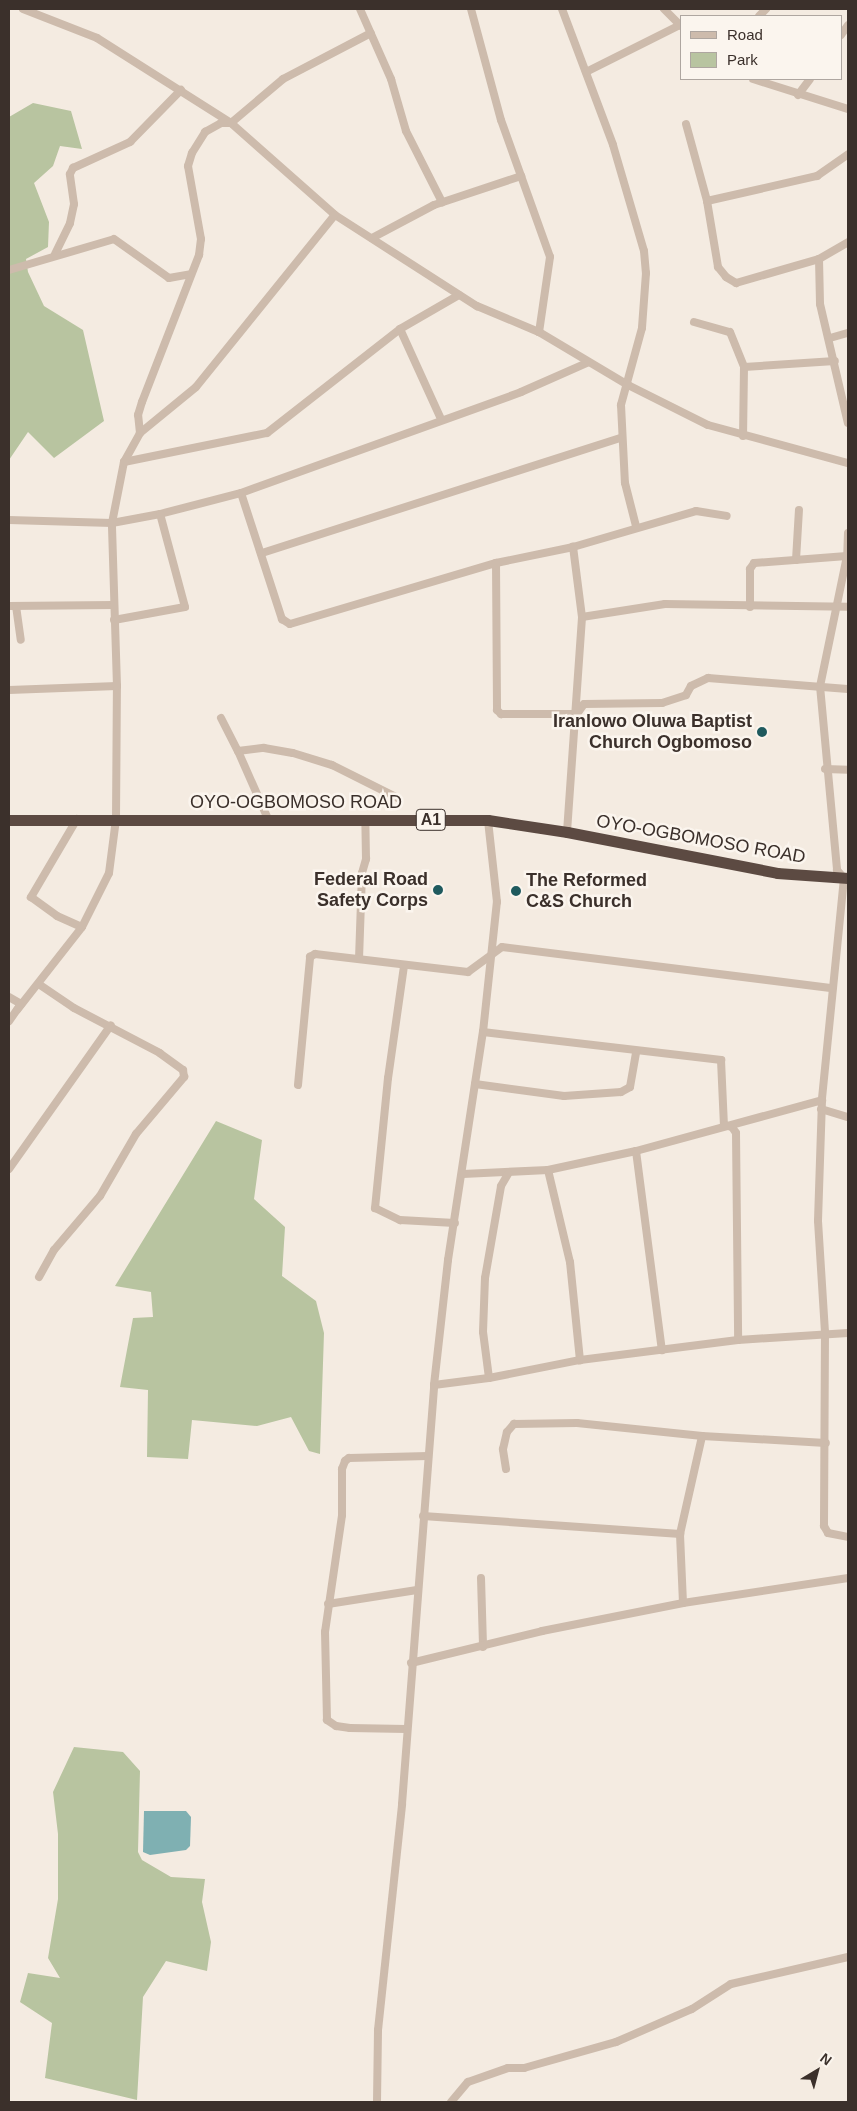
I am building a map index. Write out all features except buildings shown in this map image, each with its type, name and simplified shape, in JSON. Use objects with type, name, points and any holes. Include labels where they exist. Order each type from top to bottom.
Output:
[{"type":"highway","name":"OYO-OGBOMOSO ROAD","points":[[9,820],[488,820],[567,832],[777,873],[846,878]]},
{"type":"street","points":[[22,9],[97,38],[181,90],[231,123],[335,216],[459,295],[539,332],[628,385],[708,425],[848,464]]},
{"type":"street","points":[[360,9],[391,79],[406,131],[442,202]]},
{"type":"street","points":[[471,9],[497,107],[550,258],[539,332]]},
{"type":"street","points":[[562,9],[613,145],[644,252],[646,273],[642,328],[621,405],[621,438],[625,484],[636,526]]},
{"type":"street","points":[[664,9],[680,24]]},
{"type":"street","points":[[586,72],[680,25]]},
{"type":"street","points":[[140,433],[138,416],[142,402],[191,274],[201,239],[188,166],[192,153],[206,132],[221,123],[231,123],[283,79],[371,33]]},
{"type":"street","points":[[756,80],[848,110]]},
{"type":"street","points":[[798,95],[809,80]]},
{"type":"street","points":[[55,254],[72,214],[74,191],[70,174],[73,168],[130,142],[181,90]]},
{"type":"street","points":[[686,124],[706,201],[718,267],[726,277],[736,283],[819,259],[848,242]]},
{"type":"street","points":[[706,201],[817,176],[848,154]]},
{"type":"street","points":[[372,238],[442,202],[520,176]]},
{"type":"street","points":[[17,1010],[40,985],[82,928],[109,873],[116,819],[117,686],[113,605],[112,523],[124,462],[140,433],[196,387],[335,216]]},
{"type":"street","points":[[9,270],[55,254],[114,239],[169,278],[191,274]]},
{"type":"street","points":[[819,259],[820,304],[847,404],[848,423]]},
{"type":"street","points":[[124,462],[267,433],[400,329],[459,295]]},
{"type":"street","points":[[694,322],[727,329],[744,367],[743,436]]},
{"type":"street","points":[[400,329],[441,419]]},
{"type":"street","points":[[830,338],[848,334]]},
{"type":"street","points":[[744,367],[835,361]]},
{"type":"street","points":[[9,520],[112,523],[160,514],[241,493],[441,419],[521,392],[589,362]]},
{"type":"street","points":[[262,553],[621,438]]},
{"type":"street","points":[[241,493],[282,619],[290,624],[496,563],[573,547],[636,526],[696,511],[727,516]]},
{"type":"street","points":[[796,560],[799,510]]},
{"type":"street","points":[[114,620],[182,610],[185,607],[160,514]]},
{"type":"street","points":[[848,534],[847,556],[834,606],[820,686],[825,769],[837,870],[846,878],[832,988],[821,1109],[818,1221],[825,1332],[826,1443],[824,1526],[828,1532],[848,1537]]},
{"type":"street","points":[[567,832],[577,714],[582,618],[573,547]]},
{"type":"street","points":[[750,607],[750,566],[847,556]]},
{"type":"street","points":[[496,563],[497,710],[501,714],[577,714]]},
{"type":"street","points":[[582,618],[664,604],[750,607],[848,607]]},
{"type":"street","points":[[21,640],[12,606],[113,605]]},
{"type":"street","points":[[577,714],[584,704],[662,703],[676,700],[686,695],[691,686],[708,678],[848,689]]},
{"type":"street","points":[[9,690],[117,686]]},
{"type":"street","points":[[221,718],[238,750],[268,819]]},
{"type":"street","points":[[238,750],[264,748],[293,753],[332,765],[398,798]]},
{"type":"street","points":[[825,769],[848,770]]},
{"type":"street","points":[[77,819],[31,897],[57,916],[82,928]]},
{"type":"street","points":[[358,959],[362,873],[366,859],[365,820]]},
{"type":"street","points":[[377,2102],[378,2030],[402,1804],[411,1663],[434,1385],[455,1222],[464,1174],[483,1032],[489,955],[497,902],[488,820]]},
{"type":"street","points":[[298,1085],[310,957],[315,954],[404,966],[468,972],[476,969],[489,955],[502,947],[832,988]]},
{"type":"street","points":[[404,966],[375,1208],[400,1220],[455,1222]]},
{"type":"street","points":[[39,1277],[54,1250],[100,1196],[136,1134],[184,1077],[183,1070],[160,1053],[40,985]]},
{"type":"street","points":[[9,997],[21,1004],[9,1022]]},
{"type":"street","points":[[9,1169],[111,1026]]},
{"type":"street","points":[[483,1032],[636,1052],[721,1060],[724,1125]]},
{"type":"street","points":[[475,1084],[564,1096],[621,1092],[630,1087],[636,1052]]},
{"type":"street","points":[[464,1174],[508,1174],[548,1170],[636,1151],[724,1125],[822,1100]]},
{"type":"street","points":[[821,1109],[848,1117]]},
{"type":"street","points":[[724,1125],[732,1127],[736,1133],[738,1340]]},
{"type":"street","points":[[636,1151],[662,1350]]},
{"type":"street","points":[[548,1170],[570,1262],[580,1360]]},
{"type":"street","points":[[489,1378],[483,1332],[485,1278],[501,1186],[508,1174]]},
{"type":"street","points":[[434,1385],[489,1378],[580,1360],[738,1340],[825,1332],[848,1333]]},
{"type":"street","points":[[506,1469],[503,1449],[506,1432],[514,1424],[577,1423],[702,1436],[826,1443]]},
{"type":"street","points":[[683,1603],[680,1534],[702,1436]]},
{"type":"street","points":[[406,1729],[350,1728],[336,1726],[328,1720],[324,1698],[328,1678],[325,1632],[342,1515],[342,1469],[346,1462],[349,1458],[428,1456]]},
{"type":"street","points":[[423,1516],[680,1534]]},
{"type":"street","points":[[481,1578],[483,1647]]},
{"type":"street","points":[[411,1663],[483,1647],[542,1631],[683,1603],[752,1590],[848,1578]]},
{"type":"street","points":[[328,1604],[417,1590]]},
{"type":"street","points":[[451,2102],[468,2082],[508,2068],[524,2068],[616,2042],[692,2009],[731,1984],[848,1957]]},
{"type":"green space","points":[[33,103],[71,111],[82,149],[60,146],[53,166],[34,183],[49,222],[48,247],[26,259],[28,272],[44,306],[83,330],[104,421],[54,458],[28,432],[9,460],[9,117]]},
{"type":"green space","points":[[216,1121],[262,1140],[254,1199],[285,1227],[282,1276],[316,1301],[324,1333],[320,1454],[309,1451],[291,1417],[257,1426],[192,1420],[188,1459],[147,1457],[148,1390],[120,1387],[133,1318],[153,1317],[151,1292],[115,1286]]},
{"type":"green space","points":[[74,1747],[123,1752],[140,1771],[138,1852],[142,1860],[171,1877],[205,1879],[202,1902],[211,1942],[207,1971],[166,1961],[143,1997],[137,2100],[45,2078],[52,2023],[20,2002],[28,1973],[60,1978],[48,1958],[58,1899],[58,1834],[53,1792]]},
{"type":"water","points":[[144,1811],[186,1811],[191,1817],[190,1846],[186,1850],[150,1855],[143,1852]]},
{"type":"place","name":"Iranlowo Oluwa Baptist Church Ogbomoso","points":[[762,732]]},
{"type":"place","name":"Federal Road Safety Corps","points":[[438,890]]},
{"type":"place","name":"The Reformed C&S Church","points":[[516,891]]}]
